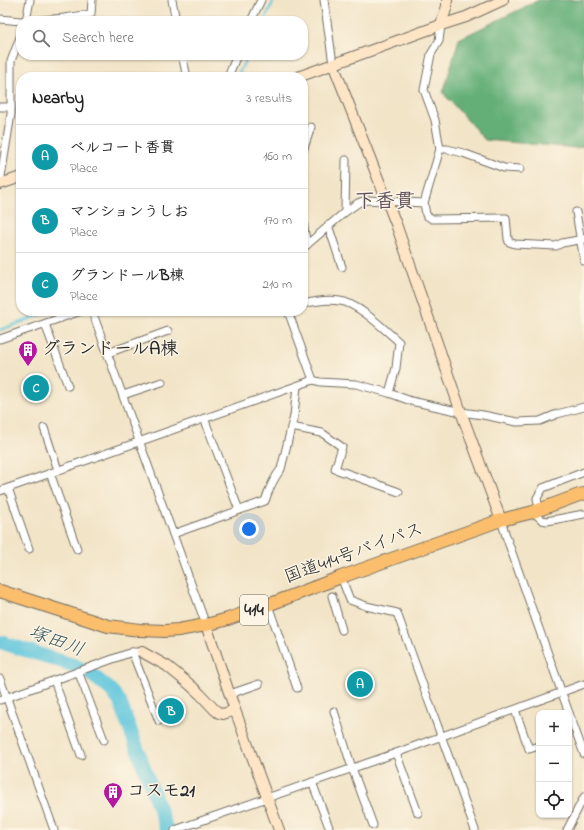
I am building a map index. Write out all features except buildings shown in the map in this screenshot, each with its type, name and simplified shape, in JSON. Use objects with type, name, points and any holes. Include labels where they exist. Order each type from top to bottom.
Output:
[{"type":"highway","name":"国道414号バイパス","points":[[0,591],[115,627],[140,630],[178,630],[228,619],[501,520],[584,494]]},
{"type":"street","points":[[27,16],[30,0]]},
{"type":"street","points":[[78,16],[91,14],[92,0]]},
{"type":"street","points":[[172,0],[175,16]]},
{"type":"street","points":[[253,16],[261,0]]},
{"type":"street","points":[[324,0],[333,64],[396,224],[461,412],[568,710]]},
{"type":"street","points":[[447,0],[439,41],[431,54],[424,90],[435,120],[440,149],[424,203],[426,215],[432,219],[506,218],[509,242],[515,244],[556,246],[562,243],[582,240]]},
{"type":"street","points":[[308,73],[466,17],[503,0]]},
{"type":"street","points":[[0,19],[16,21]]},
{"type":"street","points":[[16,48],[11,61],[11,114],[3,150],[0,184],[16,179]]},
{"type":"street","points":[[183,60],[186,72]]},
{"type":"street","points":[[230,72],[235,60]]},
{"type":"street","points":[[0,107],[11,107]]},
{"type":"street","points":[[308,135],[311,126]]},
{"type":"street","points":[[440,149],[447,149],[473,156],[504,168],[520,169]]},
{"type":"street","points":[[345,212],[346,160]]},
{"type":"street","points":[[308,243],[345,212],[358,203],[366,200],[424,203]]},
{"type":"street","points":[[576,212],[582,240],[584,261]]},
{"type":"street","points":[[328,226],[342,267]]},
{"type":"street","points":[[308,302],[315,300],[341,300],[353,305],[399,342],[396,368],[388,393]]},
{"type":"street","points":[[0,339],[67,316]]},
{"type":"street","points":[[94,316],[279,830]]},
{"type":"street","points":[[290,316],[313,380]]},
{"type":"street","points":[[45,324],[68,386]]},
{"type":"street","points":[[108,353],[168,331]]},
{"type":"street","points":[[0,491],[313,380],[320,382],[356,384],[411,401],[517,422],[540,421],[557,414],[584,407]]},
{"type":"street","points":[[123,395],[162,382]]},
{"type":"street","points":[[173,534],[265,501],[270,486],[280,469],[294,416],[297,386]]},
{"type":"street","points":[[204,418],[239,510]]},
{"type":"street","points":[[291,427],[322,433],[342,447],[334,469],[399,492]]},
{"type":"street","points":[[44,428],[58,470]]},
{"type":"street","points":[[584,472],[543,488],[537,498],[536,510],[542,520],[548,521],[584,514]]},
{"type":"street","points":[[50,473],[77,549]]},
{"type":"street","points":[[8,488],[29,548]]},
{"type":"street","points":[[341,577],[350,600],[366,606],[397,613],[475,830]]},
{"type":"street","points":[[332,596],[342,630]]},
{"type":"street","points":[[268,605],[297,688]]},
{"type":"street","points":[[4,699],[76,672],[137,652],[167,666],[192,686],[219,713],[223,714],[235,710]]},
{"type":"street","points":[[137,652],[159,721]]},
{"type":"street","points":[[76,672],[104,740]]},
{"type":"street","points":[[0,679],[4,699],[54,830]]},
{"type":"street","points":[[54,680],[81,755]]},
{"type":"street","points":[[230,694],[259,684]]},
{"type":"street","points":[[175,830],[396,753],[584,684]]},
{"type":"street","points":[[514,710],[529,749],[536,747]]},
{"type":"street","points":[[334,711],[352,768],[373,825]]},
{"type":"street","points":[[572,721],[584,754]]},
{"type":"street","points":[[396,753],[418,813]]},
{"type":"street","points":[[312,782],[330,830]]},
{"type":"street","points":[[567,830],[581,811],[584,797]]},
{"type":"green space","points":[[539,0],[584,0],[584,146],[576,148],[485,140],[443,93],[459,39]]},
{"type":"waterway","points":[[266,16],[274,0]]},
{"type":"waterway","points":[[240,72],[246,60]]},
{"type":"waterway","points":[[0,330],[38,316]]},
{"type":"waterway","name":"塚田川","points":[[0,642],[76,666],[92,675],[111,690],[120,702],[167,830]]},
{"type":"place","name":"グランドールA棟","points":[[28,367]]},
{"type":"place","name":"グランドールB棟","points":[[36,388]]},
{"type":"place","name":"ベルコート香貫","points":[[360,684]]},
{"type":"place","name":"マンションうしお","points":[[171,711]]},
{"type":"place","name":"コスモ21","points":[[113,809]]},
{"type":"district","name":"下香貫","points":[[385,202]]}]
